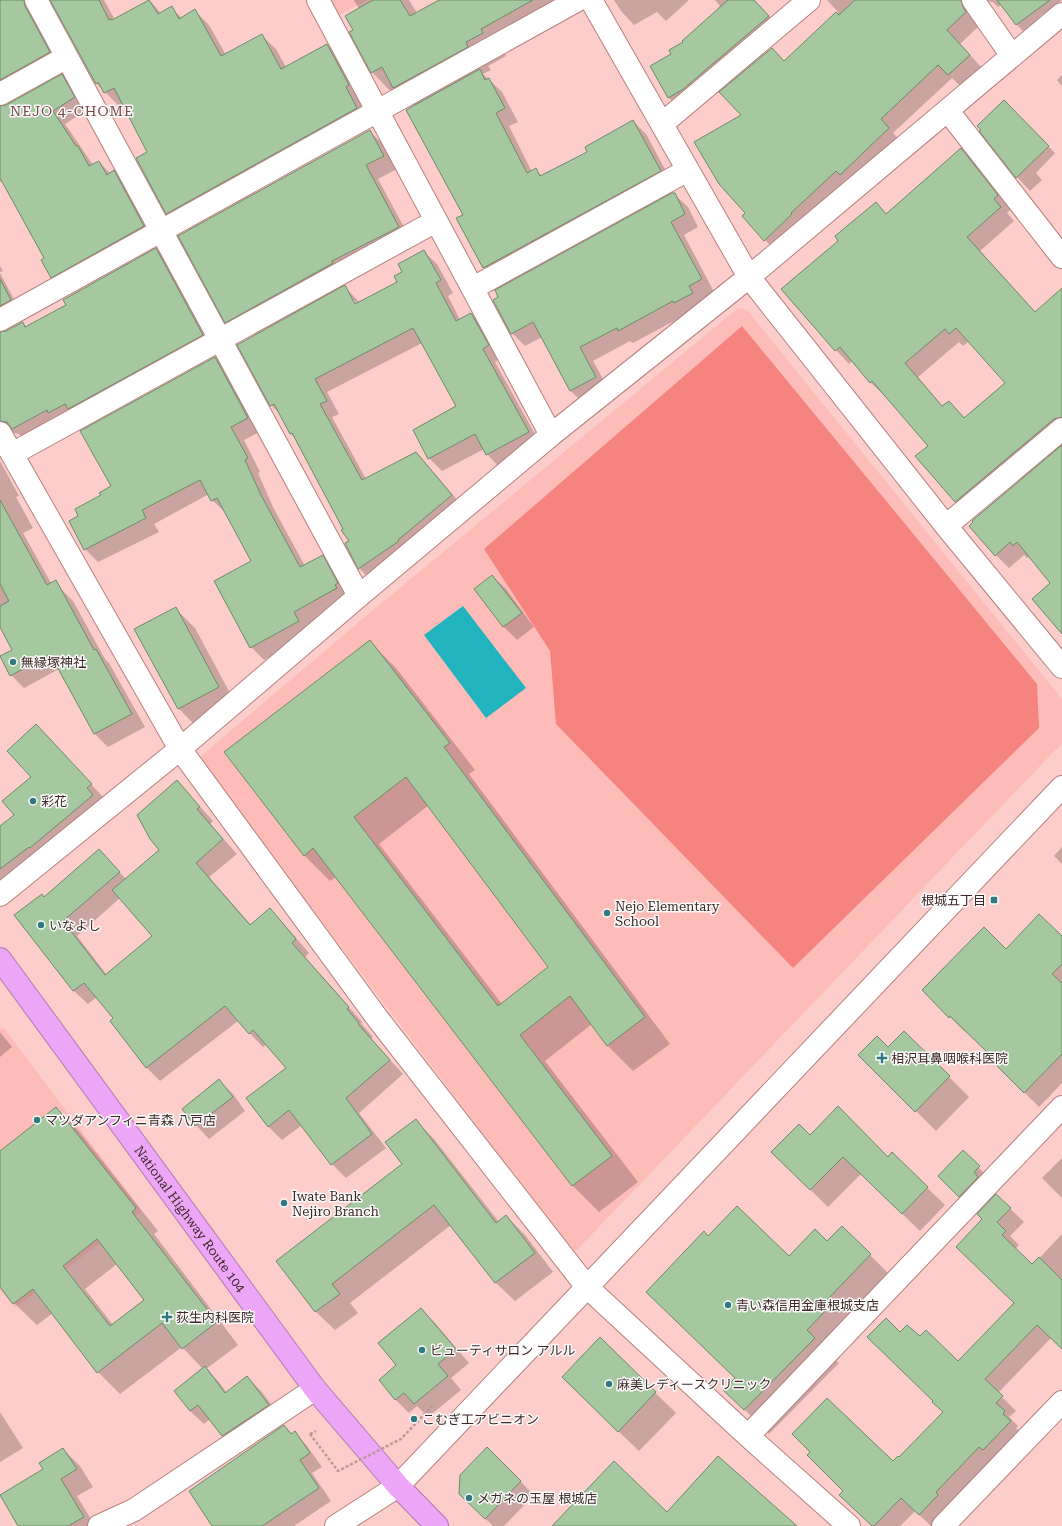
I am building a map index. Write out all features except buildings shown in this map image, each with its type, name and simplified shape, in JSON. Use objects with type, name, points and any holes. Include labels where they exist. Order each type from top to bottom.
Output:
[{"type":"highway","name":"National Highway Route 104","points":[[0,959],[316,1389],[398,1486],[438,1526]]},
{"type":"street","points":[[36,0],[359,596]]},
{"type":"street","points":[[318,0],[551,435]]},
{"type":"street","points":[[0,320],[578,0]]},
{"type":"street","points":[[591,0],[749,277],[946,526],[1062,667]]},
{"type":"street","points":[[662,124],[809,0]]},
{"type":"street","points":[[973,0],[1012,56]]},
{"type":"street","points":[[0,894],[180,749],[551,435],[749,277],[1062,14]]},
{"type":"street","points":[[0,94],[67,57]]},
{"type":"street","points":[[948,111],[1062,257]]},
{"type":"street","points":[[473,288],[688,170]]},
{"type":"street","points":[[12,454],[436,221]]},
{"type":"street","points":[[946,526],[1062,429]]},
{"type":"street","points":[[0,433],[180,749],[378,1019],[587,1287],[748,1436],[849,1526]]},
{"type":"street","points":[[336,1526],[398,1486],[1062,787]]},
{"type":"street","points":[[748,1436],[1062,1107]]},
{"type":"street","points":[[99,1526],[134,1510],[316,1389]]},
{"type":"street","points":[[943,1526],[1062,1402]]},
{"type":"path","points":[[316,1431],[310,1434],[338,1471],[401,1439],[434,1404],[437,1407]]},
{"type":"shaded area","points":[[329,0],[367,0],[338,16]]},
{"type":"shaded area","name":"Nejo Elementary School","points":[[738,308],[747,310],[1062,699],[1062,743],[574,1253],[200,762],[202,755],[366,616]]},
{"type":"shaded area","points":[[742,326],[1037,684],[1039,728],[793,968],[556,724],[550,651],[484,549]]},
{"type":"shaded area","name":"マツダアンフィニ青森 八戸店","points":[[3,1027],[142,1211],[15,1308],[0,1291],[0,1030]]},
{"type":"water","points":[[463,606],[526,688],[486,718],[424,635]]},
{"type":"place","name":"無縁塚神社","points":[[13,662]]},
{"type":"place","name":"彩花","points":[[33,801]]},
{"type":"place","name":"根城五丁目","points":[[994,900]]},
{"type":"place","name":"Nejo Elementary School","points":[[607,913]]},
{"type":"place","name":"いなよし","points":[[41,925]]},
{"type":"place","name":"相沢耳鼻咽喉科医院","points":[[882,1058]]},
{"type":"place","name":"マツダアンフィニ青森 八戸店","points":[[37,1120]]},
{"type":"place","name":"Iwate Bank Nejiro Branch","points":[[284,1203]]},
{"type":"place","name":"青い森信用金庫根城支店","points":[[728,1305]]},
{"type":"place","name":"荻生内科医院","points":[[167,1317]]},
{"type":"place","name":"ビューティサロン アルル","points":[[422,1350]]},
{"type":"place","name":"麻美レディースクリニック","points":[[609,1384]]},
{"type":"place","name":"こむぎ工アビニオン","points":[[414,1419]]},
{"type":"place","name":"メガネの玉屋 根城店","points":[[469,1498]]},
{"type":"district","name":"NEJO 4-CHOME","points":[[72,111]]}]
